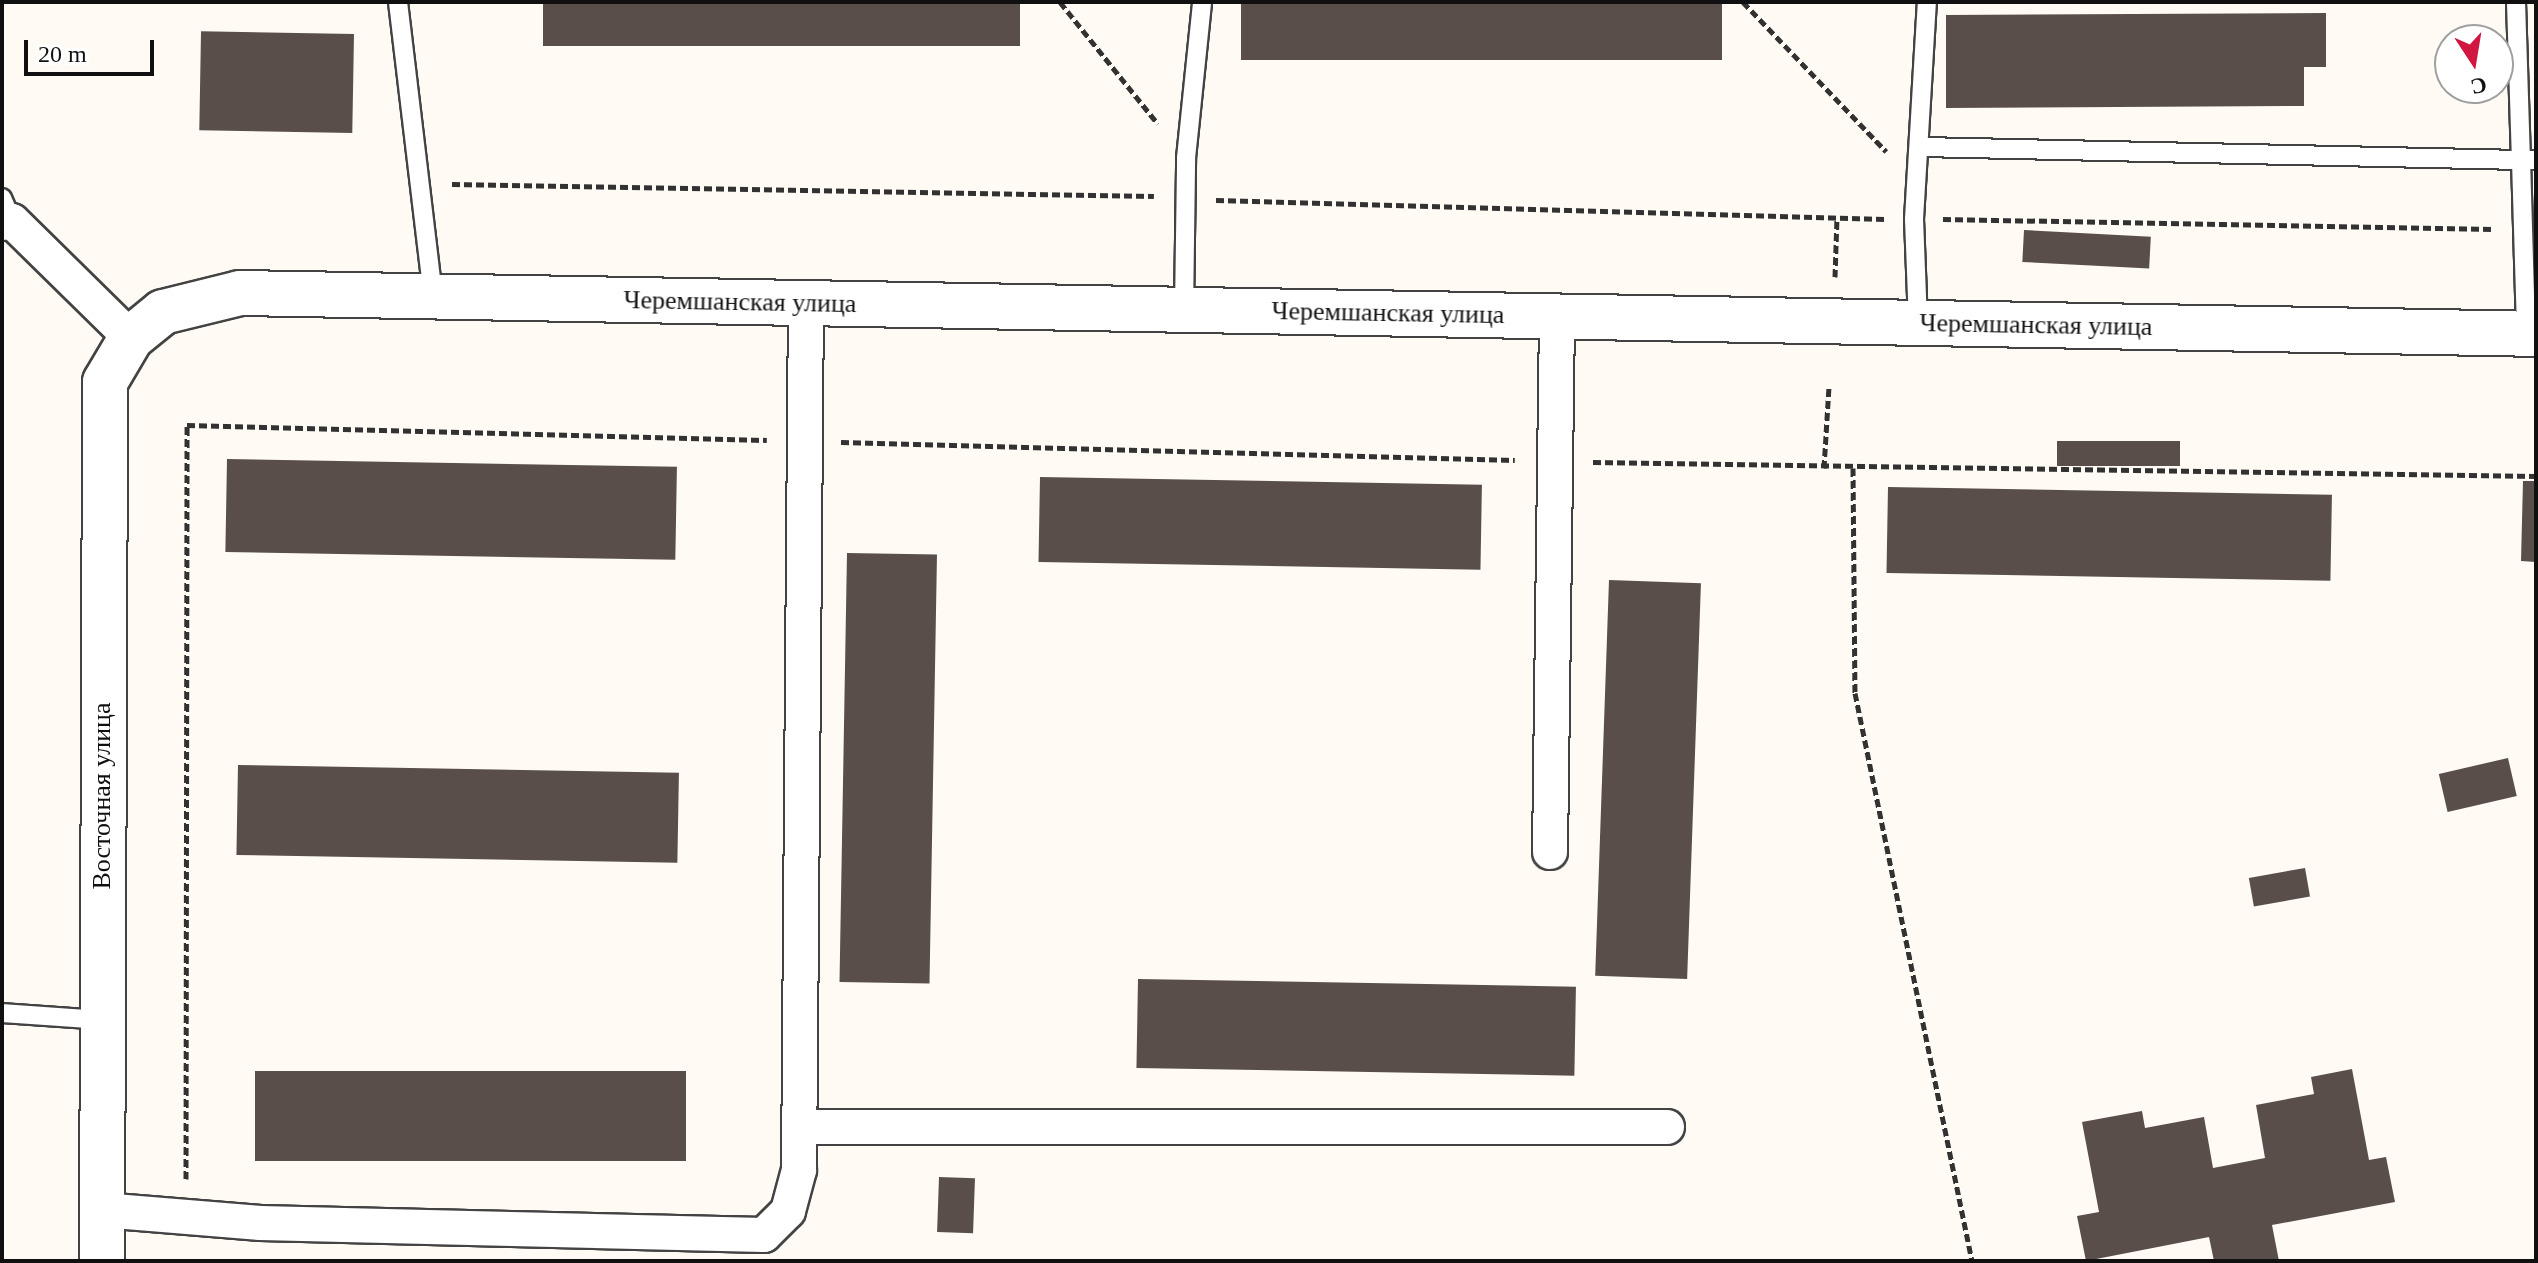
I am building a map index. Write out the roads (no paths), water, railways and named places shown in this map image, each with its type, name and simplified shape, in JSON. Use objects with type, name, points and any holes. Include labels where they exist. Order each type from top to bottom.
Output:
[{"type":"street","points":[[5,214],[131,338]]},
{"type":"street","name":"Черемшанская улица","points":[[240,293],[2531,334]]},
{"type":"street","name":"Восточная улица","points":[[102,1261],[105,382],[131,338],[163,312],[240,293]]},
{"type":"street","points":[[102,1210],[186,1217],[764,1235],[788,1211],[799,1170],[800,1127],[806,303]]},
{"type":"street","points":[[1550,852],[1552,461],[1557,316]]},
{"type":"street","points":[[800,1127],[1667,1127]]},
{"type":"lane","points":[[398,2],[423,183],[433,296]]},
{"type":"lane","points":[[1184,310],[1188,197],[1186,158],[1202,2]]},
{"type":"lane","points":[[1918,323],[1914,219],[1921,147],[1927,2]]},
{"type":"lane","points":[[2516,2],[2529,160],[2526,231],[2531,334]]},
{"type":"lane","points":[[1921,147],[2529,160]]},
{"type":"lane","points":[[2,1013],[102,1020]]}]
